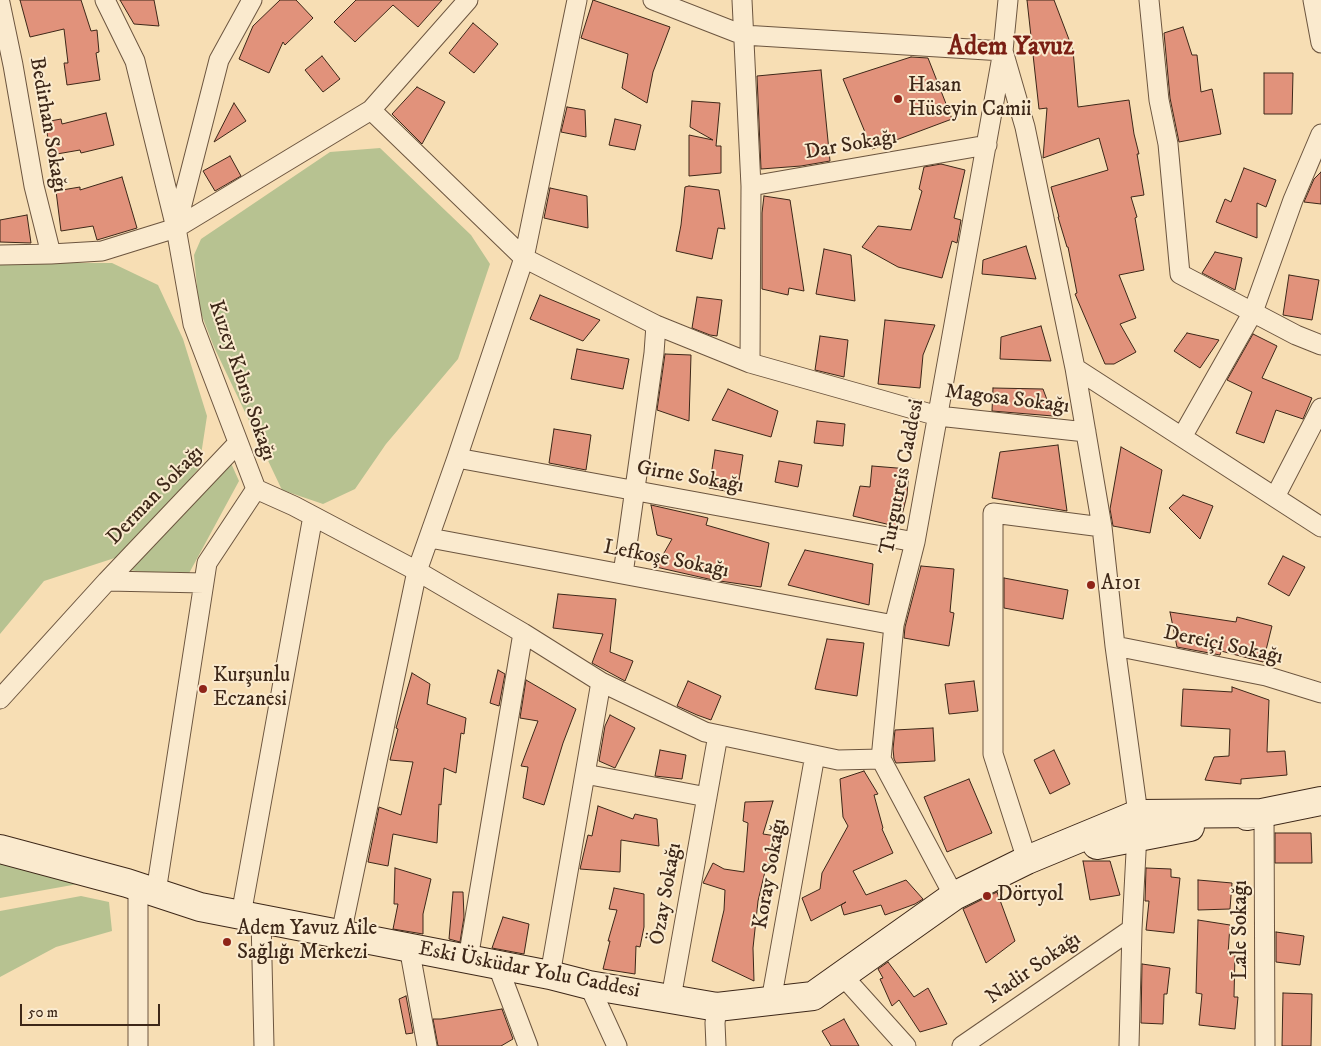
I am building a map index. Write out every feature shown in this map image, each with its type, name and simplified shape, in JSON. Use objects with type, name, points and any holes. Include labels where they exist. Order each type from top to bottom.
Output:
[{"type":"street","name":"Kuzey Kıbrıs Sokağı","points":[[105,0],[135,61],[176,228],[193,324],[256,489]]},
{"type":"street","points":[[176,228],[219,60],[252,0]]},
{"type":"street","points":[[0,255],[102,251],[176,228],[371,110],[468,0]]},
{"type":"street","points":[[341,934],[417,570],[430,538],[524,258],[577,0]]},
{"type":"street","points":[[652,0],[743,35],[1003,51],[1026,127],[1075,368],[1102,527],[1138,825],[1132,929],[1129,1046]]},
{"type":"street","points":[[742,0],[752,186],[750,363]]},
{"type":"street","name":"Turgutreis Caddesi","points":[[880,759],[894,625],[915,542],[938,416],[1003,51],[1008,0]]},
{"type":"street","points":[[1149,0],[1159,100],[1168,144],[1180,274],[1296,335],[1321,346]]},
{"type":"street","points":[[1313,0],[1321,43]]},
{"type":"street","name":"Bedirhan Sokağı","points":[[0,3],[34,186],[51,254]]},
{"type":"street","name":"Magosa Sokağı","points":[[371,110],[524,258],[656,325],[750,363],[938,416],[1086,432]]},
{"type":"street","points":[[1182,437],[1253,312],[1293,200],[1321,134]]},
{"type":"street","name":"Dar Sokağı","points":[[752,186],[987,145]]},
{"type":"street","points":[[623,574],[654,353],[656,325]]},
{"type":"street","points":[[1075,368],[1321,528]]},
{"type":"street","points":[[1275,497],[1321,408]]},
{"type":"street","name":"Derman Sokağı","points":[[0,699],[107,581],[238,443]]},
{"type":"street","name":"Girne Sokağı","points":[[457,458],[915,542]]},
{"type":"street","points":[[138,1046],[147,890],[207,563],[256,489],[417,570],[601,682],[705,732],[838,760],[880,759],[954,896]]},
{"type":"street","points":[[1027,860],[993,754],[993,513],[1102,527]]},
{"type":"street","points":[[264,1046],[251,917],[313,516]]},
{"type":"street","name":"Lefkoşe Sokağı","points":[[430,538],[894,625]]},
{"type":"street","points":[[107,581],[204,583]]},
{"type":"street","points":[[468,959],[523,633]]},
{"type":"street","name":"Dereiçi Sokağı","points":[[1116,646],[1266,676],[1321,692]]},
{"type":"street","points":[[550,975],[601,682]]},
{"type":"street","name":"Özay Sokağı","points":[[671,998],[718,735]]},
{"type":"street","name":"Koray Sokağı","points":[[770,1001],[815,755]]},
{"type":"street","points":[[584,774],[707,797]]},
{"type":"street","name":"Eski Üsküdar Yolu Caddesi","points":[[0,849],[147,890],[200,907],[497,964],[589,985],[717,1007],[813,996],[954,896],[1027,860],[1138,825],[1264,813],[1321,801]]},
{"type":"street","name":"Lale Sokağı","points":[[1264,813],[1265,1046]]},
{"type":"street","name":"Nadir Sokağı","points":[[962,1046],[1132,929]]},
{"type":"street","points":[[409,947],[427,1046]]},
{"type":"street","points":[[497,964],[528,1046]]},
{"type":"street","points":[[842,975],[906,1046]]},
{"type":"street","points":[[589,985],[616,1046]]},
{"type":"street","points":[[716,1046],[715,1022],[717,1007]]},
{"type":"green space","points":[[380,148],[471,235],[490,264],[458,359],[386,444],[355,489],[323,504],[282,490],[214,347],[199,308],[194,255],[201,239],[330,152]]},
{"type":"green space","points":[[0,263],[112,263],[158,285],[183,339],[207,416],[199,468],[130,553],[44,581],[0,634]]},
{"type":"green space","points":[[230,461],[239,481],[187,577],[128,570]]},
{"type":"green space","points":[[0,859],[89,882],[0,898]]},
{"type":"green space","points":[[81,896],[109,902],[112,931],[56,947],[0,977],[0,911]]},
{"type":"building","points":[[20,0],[81,0],[91,31],[97,30],[99,52],[96,53],[100,80],[67,85],[64,63],[68,63],[64,29],[30,37]]},
{"type":"building","points":[[120,0],[154,0],[159,26],[134,24]]},
{"type":"building","points":[[280,0],[296,0],[313,18],[285,45],[283,42],[269,73],[239,59],[253,26]]},
{"type":"building","points":[[356,0],[442,0],[418,27],[393,5],[355,42],[334,22]]},
{"type":"building","points":[[593,0],[670,27],[653,72],[647,103],[622,88],[628,54],[581,38]]},
{"type":"building","points":[[1027,0],[1054,0],[1073,50],[1078,107],[1129,100],[1144,195],[1131,197],[1137,217],[1135,218],[1144,270],[1119,275],[1136,318],[1120,324],[1136,352],[1114,364],[1105,364],[1075,294],[1077,293],[1068,247],[1051,187],[1108,170],[1099,138],[1043,158],[1047,108],[1039,109]]},
{"type":"building","points":[[473,23],[498,44],[474,73],[449,53]]},
{"type":"building","points":[[1183,27],[1192,55],[1197,55],[1201,92],[1212,89],[1221,134],[1179,142],[1170,98],[1164,33]]},
{"type":"building","points":[[322,56],[340,79],[323,92],[305,70]]},
{"type":"building","name":"Hasan Hüseyin Camii","points":[[911,57],[928,58],[952,119],[872,149],[843,79]]},
{"type":"building","points":[[821,70],[830,161],[801,166],[761,169],[757,76]]},
{"type":"building","points":[[1264,73],[1293,73],[1292,114],[1264,114]]},
{"type":"building","points":[[417,87],[445,102],[422,144],[392,114]]},
{"type":"building","points":[[692,101],[720,103],[716,146],[721,146],[721,173],[689,176],[689,135],[713,140],[690,127]]},
{"type":"building","points":[[234,103],[246,121],[214,142]]},
{"type":"building","points":[[567,107],[585,110],[586,137],[561,132]]},
{"type":"building","points":[[106,113],[114,145],[81,153],[80,150],[51,155],[45,122],[61,119],[62,124]]},
{"type":"building","points":[[615,119],[641,125],[635,150],[609,145]]},
{"type":"building","points":[[230,156],[241,176],[215,191],[203,171]]},
{"type":"building","points":[[941,164],[965,170],[954,218],[961,220],[957,243],[952,241],[942,278],[898,267],[862,247],[878,226],[911,230],[922,191],[919,189],[924,167]]},
{"type":"building","points":[[1244,168],[1276,180],[1266,207],[1257,203],[1257,238],[1216,222],[1225,199],[1231,202]]},
{"type":"building","points":[[1321,172],[1321,204],[1304,202],[1314,179]]},
{"type":"building","points":[[122,177],[137,228],[97,240],[93,226],[61,231],[56,191],[80,187],[80,190]]},
{"type":"building","points":[[685,187],[719,190],[725,229],[718,228],[712,259],[676,251]]},
{"type":"building","points":[[550,188],[587,196],[588,228],[544,218]]},
{"type":"building","points":[[764,196],[790,200],[804,291],[789,288],[788,295],[762,289],[762,213]]},
{"type":"building","points":[[27,215],[31,243],[0,242],[0,220]]},
{"type":"building","points":[[1026,246],[1036,279],[982,274],[983,260]]},
{"type":"building","points":[[824,249],[851,255],[855,301],[816,294]]},
{"type":"building","points":[[1215,252],[1242,258],[1235,290],[1202,273]]},
{"type":"building","points":[[1289,275],[1319,280],[1312,320],[1283,315]]},
{"type":"building","points":[[540,295],[600,320],[583,341],[530,319]]},
{"type":"building","points":[[697,297],[722,300],[717,336],[692,328]]},
{"type":"building","points":[[885,320],[935,325],[923,355],[920,388],[878,384]]},
{"type":"building","points":[[1041,326],[1051,361],[1000,359],[1001,337]]},
{"type":"building","points":[[1187,333],[1219,340],[1200,368],[1174,351]]},
{"type":"building","points":[[1253,334],[1277,346],[1262,378],[1312,398],[1303,419],[1276,410],[1264,443],[1236,433],[1252,392],[1227,380]]},
{"type":"building","points":[[820,336],[848,340],[844,377],[815,370]]},
{"type":"building","points":[[577,349],[629,359],[623,389],[571,379]]},
{"type":"building","points":[[665,354],[691,355],[689,421],[657,410]]},
{"type":"building","points":[[993,388],[1043,389],[1053,416],[992,411]]},
{"type":"building","points":[[728,389],[778,411],[771,437],[712,420]]},
{"type":"building","points":[[817,421],[845,424],[843,446],[814,443]]},
{"type":"building","points":[[554,429],[591,435],[586,470],[549,463]]},
{"type":"building","points":[[1058,445],[1067,511],[992,498],[1000,452]]},
{"type":"building","points":[[1121,447],[1162,470],[1150,533],[1113,526],[1110,509]]},
{"type":"building","points":[[715,450],[743,455],[737,493],[709,488]]},
{"type":"building","points":[[779,461],[802,465],[798,487],[775,482]]},
{"type":"building","points":[[872,466],[909,469],[907,495],[899,527],[853,516],[860,486],[870,487]]},
{"type":"building","points":[[1183,495],[1213,506],[1200,539],[1169,508]]},
{"type":"building","points":[[651,505],[708,518],[706,525],[769,543],[761,587],[713,580],[656,567],[672,539],[657,535]]},
{"type":"building","points":[[805,550],[873,564],[869,605],[788,585]]},
{"type":"building","points":[[1283,556],[1305,567],[1289,596],[1268,584]]},
{"type":"building","points":[[921,566],[954,569],[950,612],[954,613],[949,646],[904,638],[905,627]]},
{"type":"building","points":[[1004,578],[1068,590],[1063,619],[1004,608]]},
{"type":"building","points":[[558,594],[616,599],[610,652],[633,661],[625,681],[592,663],[603,634],[553,628]]},
{"type":"building","points":[[1170,612],[1236,622],[1237,617],[1272,626],[1263,662],[1221,651],[1220,655],[1177,647]]},
{"type":"building","points":[[827,639],[864,643],[857,696],[815,689]]},
{"type":"building","points":[[498,670],[505,674],[499,706],[490,703]]},
{"type":"building","points":[[412,673],[430,684],[427,704],[466,718],[464,734],[461,733],[456,773],[444,768],[441,805],[439,804],[437,843],[393,834],[388,866],[368,862],[379,807],[401,815],[413,762],[390,760],[398,729],[396,728]]},
{"type":"building","points":[[526,680],[576,709],[563,743],[544,805],[523,798],[528,767],[521,766],[538,721],[520,718]]},
{"type":"building","points":[[688,681],[721,696],[711,720],[677,706]]},
{"type":"building","points":[[974,681],[978,711],[949,714],[945,684]]},
{"type":"building","points":[[1232,687],[1269,700],[1267,752],[1285,751],[1287,775],[1241,779],[1241,784],[1205,780],[1214,757],[1229,756],[1230,729],[1181,726],[1183,689],[1232,692]]},
{"type":"building","points":[[610,715],[635,728],[615,768],[599,761],[605,726]]},
{"type":"building","points":[[933,728],[935,761],[896,763],[893,749],[895,730]]},
{"type":"building","points":[[660,750],[686,755],[682,779],[655,776]]},
{"type":"building","points":[[1054,750],[1070,784],[1050,794],[1034,760]]},
{"type":"building","points":[[864,771],[878,794],[874,795],[882,829],[893,853],[853,871],[866,895],[906,880],[923,899],[915,904],[885,915],[881,905],[844,915],[841,905],[846,902],[811,921],[802,898],[820,889],[822,873],[848,826],[843,817],[840,779]]},
{"type":"building","points":[[969,779],[992,833],[947,852],[924,797]]},
{"type":"building","points":[[773,801],[763,834],[776,836],[771,864],[767,863],[758,901],[753,948],[754,981],[712,961],[724,910],[725,890],[703,883],[713,863],[724,869],[744,872],[748,823],[743,821],[745,802]]},
{"type":"building","points":[[598,806],[633,819],[635,814],[657,819],[659,846],[621,840],[620,872],[580,869],[588,835],[592,836]]},
{"type":"building","points":[[1275,833],[1311,833],[1312,863],[1275,863]]},
{"type":"building","points":[[1083,861],[1110,861],[1120,895],[1090,900]]},
{"type":"building","points":[[395,868],[431,879],[423,914],[423,934],[393,929],[398,904],[394,904]]},
{"type":"building","points":[[1146,868],[1171,869],[1171,877],[1180,878],[1174,933],[1146,930],[1149,901],[1145,901]]},
{"type":"building","points":[[1198,880],[1232,883],[1230,909],[1198,910]]},
{"type":"building","points":[[614,888],[644,894],[644,927],[640,947],[636,946],[635,974],[603,969],[610,941],[608,941],[617,910],[609,909]]},
{"type":"building","points":[[453,892],[463,892],[464,917],[460,942],[449,939]]},
{"type":"building","points":[[997,892],[1015,941],[986,963],[963,909]]},
{"type":"building","points":[[503,917],[529,924],[524,954],[492,948]]},
{"type":"building","points":[[1198,920],[1230,925],[1228,954],[1235,954],[1234,997],[1238,997],[1235,1029],[1199,1025],[1202,994],[1196,993]]},
{"type":"building","points":[[1276,932],[1304,936],[1300,965],[1276,962]]},
{"type":"building","points":[[888,962],[914,997],[928,988],[947,1024],[920,1032],[899,1000],[892,1006],[880,979],[883,978],[878,969]]},
{"type":"building","points":[[1142,964],[1170,968],[1167,994],[1164,994],[1163,1024],[1141,1023]]},
{"type":"building","points":[[1283,993],[1312,994],[1311,1046],[1282,1046]]},
{"type":"building","points":[[406,996],[413,1033],[406,1034],[399,999]]},
{"type":"building","points":[[502,1009],[513,1039],[501,1046],[438,1046],[433,1019]]},
{"type":"building","points":[[844,1019],[859,1046],[831,1046],[822,1031]]},
{"type":"place","name":"Hasan Hüseyin Camii","points":[[898,99]]},
{"type":"place","name":"A101","points":[[1091,585]]},
{"type":"place","name":"Kurşunlu Eczanesi","points":[[203,689]]},
{"type":"place","name":"Dörtyol","points":[[987,896]]},
{"type":"place","name":"Adem Yavuz Aile Sağlığı Merkezi","points":[[227,942]]},
{"type":"district","name":"Adem Yavuz","points":[[1011,49]]}]
